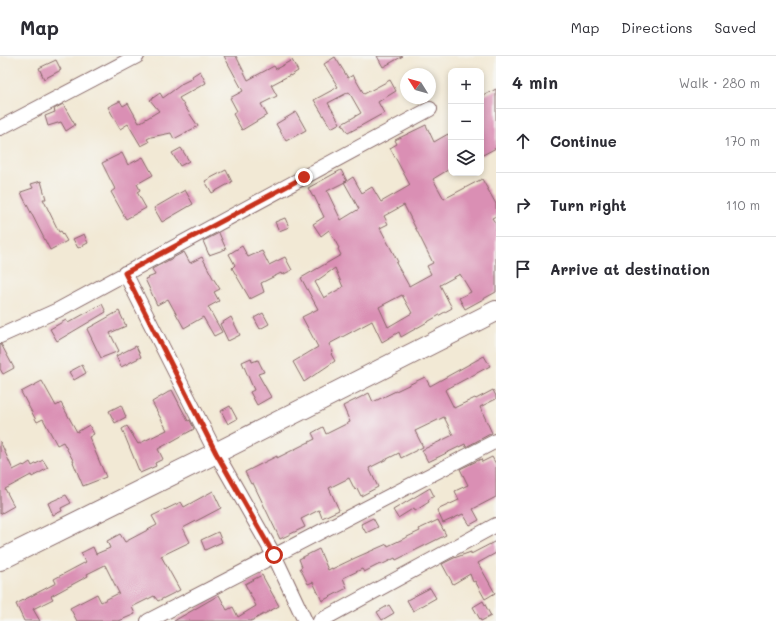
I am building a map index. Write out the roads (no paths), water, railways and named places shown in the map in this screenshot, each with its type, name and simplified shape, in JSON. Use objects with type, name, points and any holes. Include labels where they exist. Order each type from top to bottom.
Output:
[{"type":"main road","points":[[0,560],[216,453],[496,311]]},
{"type":"street","points":[[0,128],[137,56]]},
{"type":"street","points":[[0,336],[58,310],[430,109]]},
{"type":"street","points":[[125,273],[216,453],[274,555],[305,621]]},
{"type":"street","points":[[148,621],[496,441]]},
{"type":"street","points":[[320,621],[496,525]]}]
